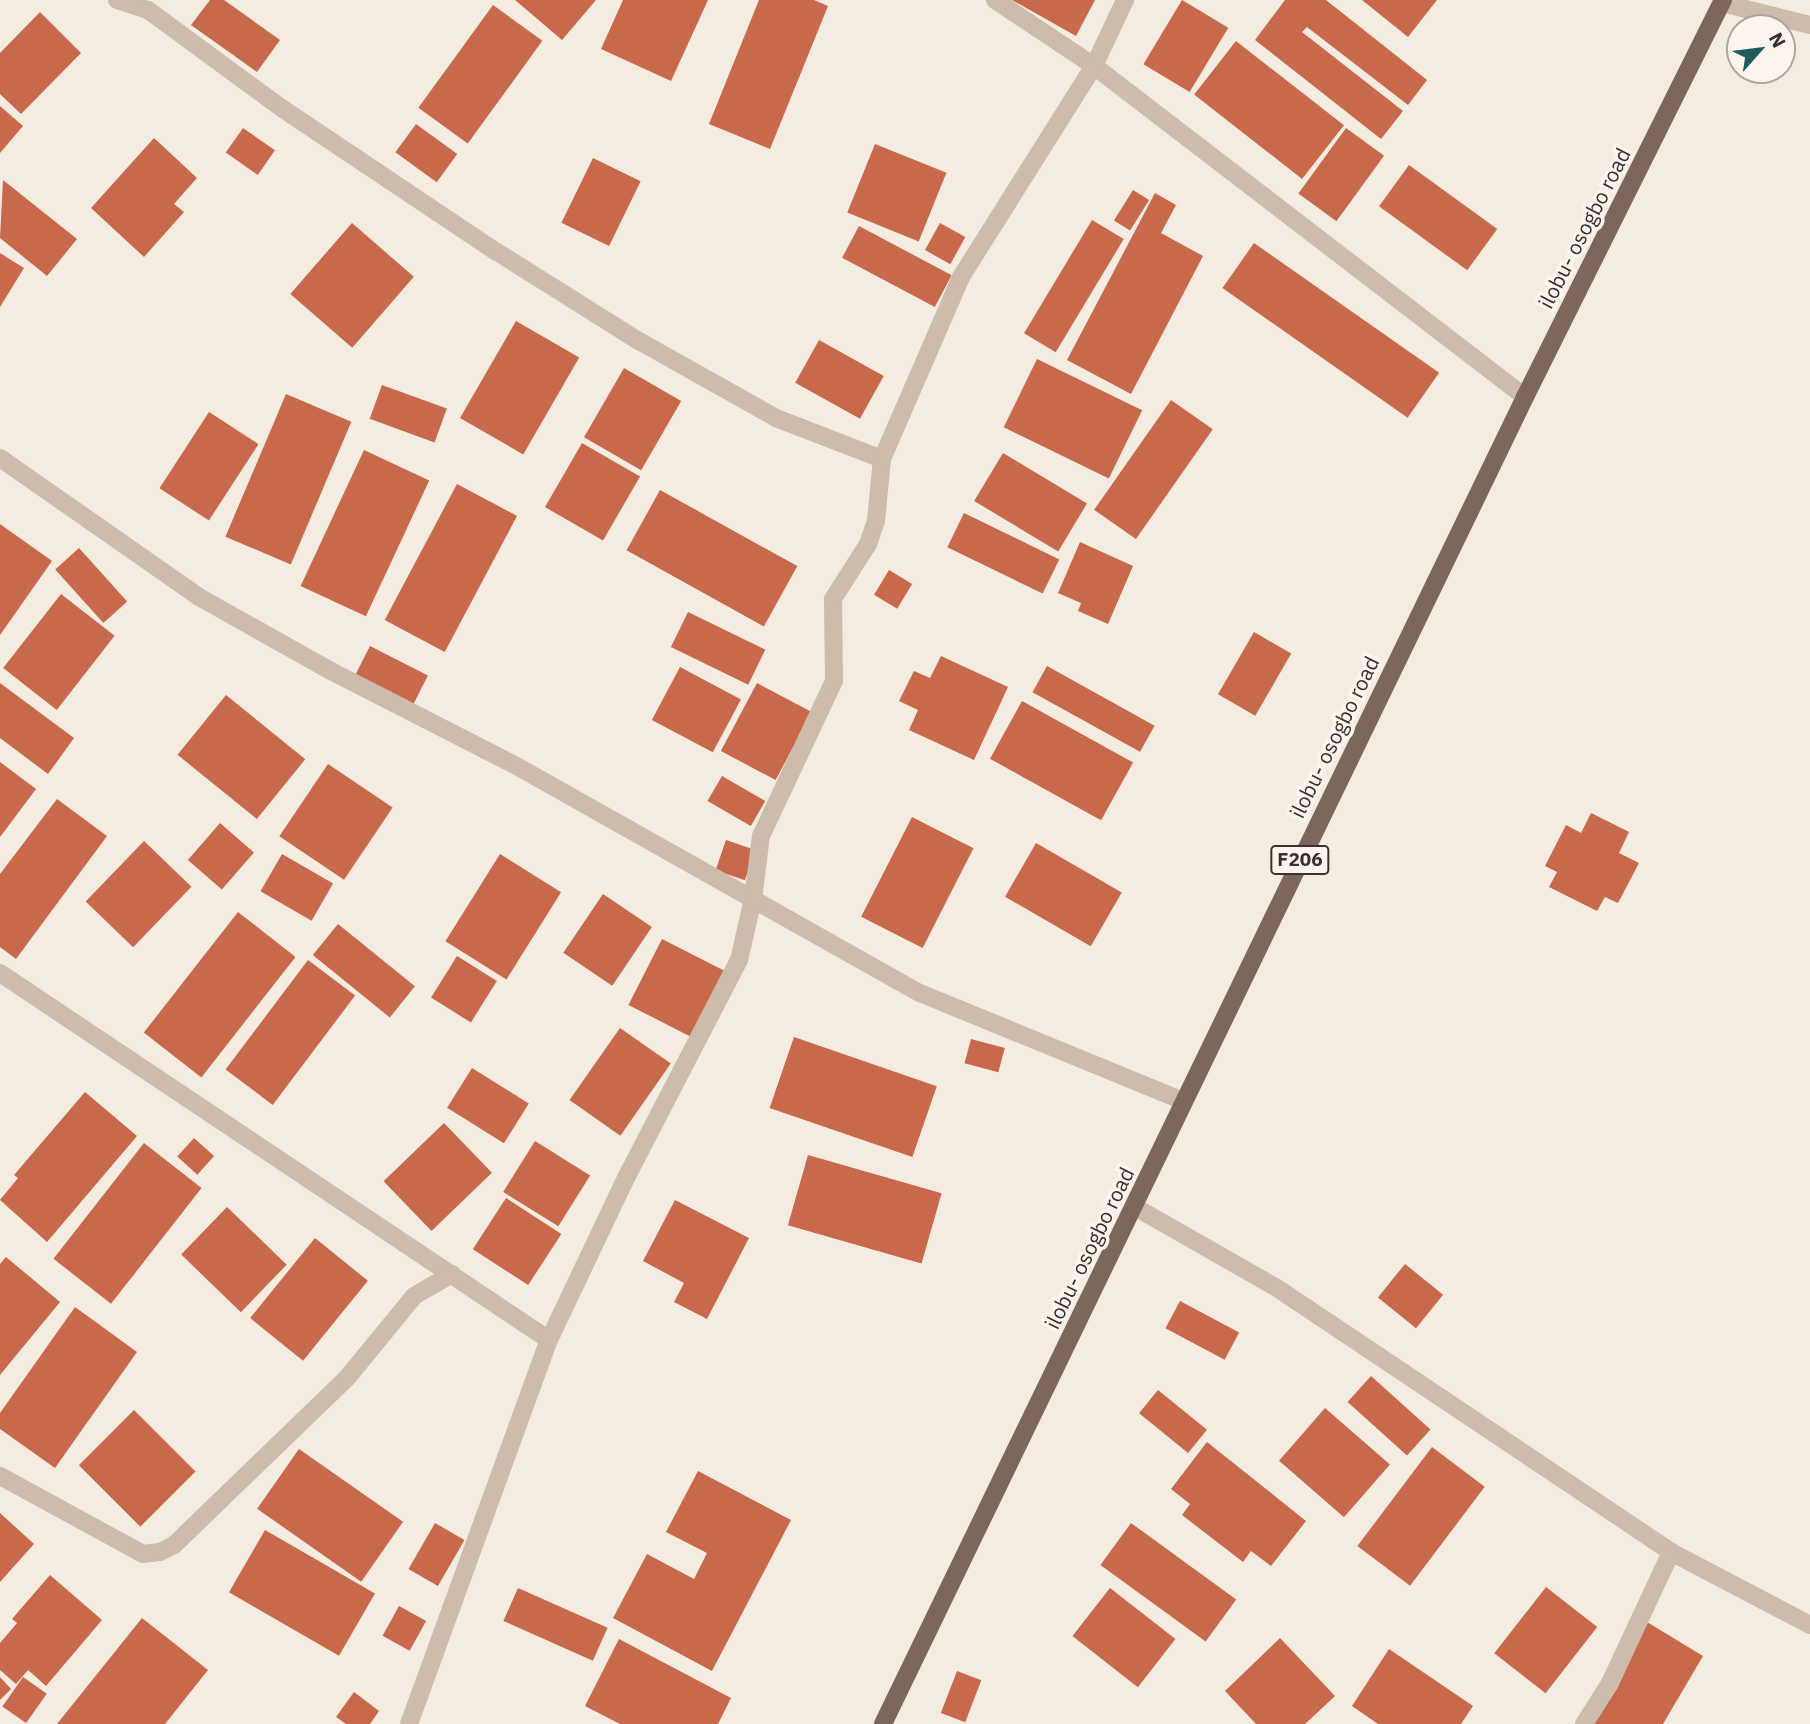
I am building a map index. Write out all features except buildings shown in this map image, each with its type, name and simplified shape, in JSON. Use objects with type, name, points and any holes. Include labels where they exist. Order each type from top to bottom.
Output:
[{"type":"main road","name":"ilobu- osogbo road","points":[[883,1724],[1525,397],[1722,1]]},
{"type":"street","points":[[117,0],[148,10],[283,109],[496,253],[639,341],[776,418],[882,459]]},
{"type":"street","points":[[995,0],[1094,66],[1525,397]]},
{"type":"street","points":[[409,1724],[549,1340],[627,1176],[739,960],[753,899],[761,836],[834,681],[833,599],[872,533],[882,459],[961,277],[1094,66],[1125,0]]},
{"type":"street","points":[[1722,1],[1810,25]]},
{"type":"street","points":[[0,458],[199,597],[513,764],[920,993],[1183,1101]]},
{"type":"street","points":[[0,973],[549,1340]]},
{"type":"street","points":[[1135,1207],[1277,1288],[1671,1552],[1810,1625]]},
{"type":"street","points":[[0,1476],[144,1554],[160,1552],[174,1545],[347,1378],[414,1296],[453,1274]]},
{"type":"street","points":[[1584,1724],[1610,1683],[1671,1552]]}]
